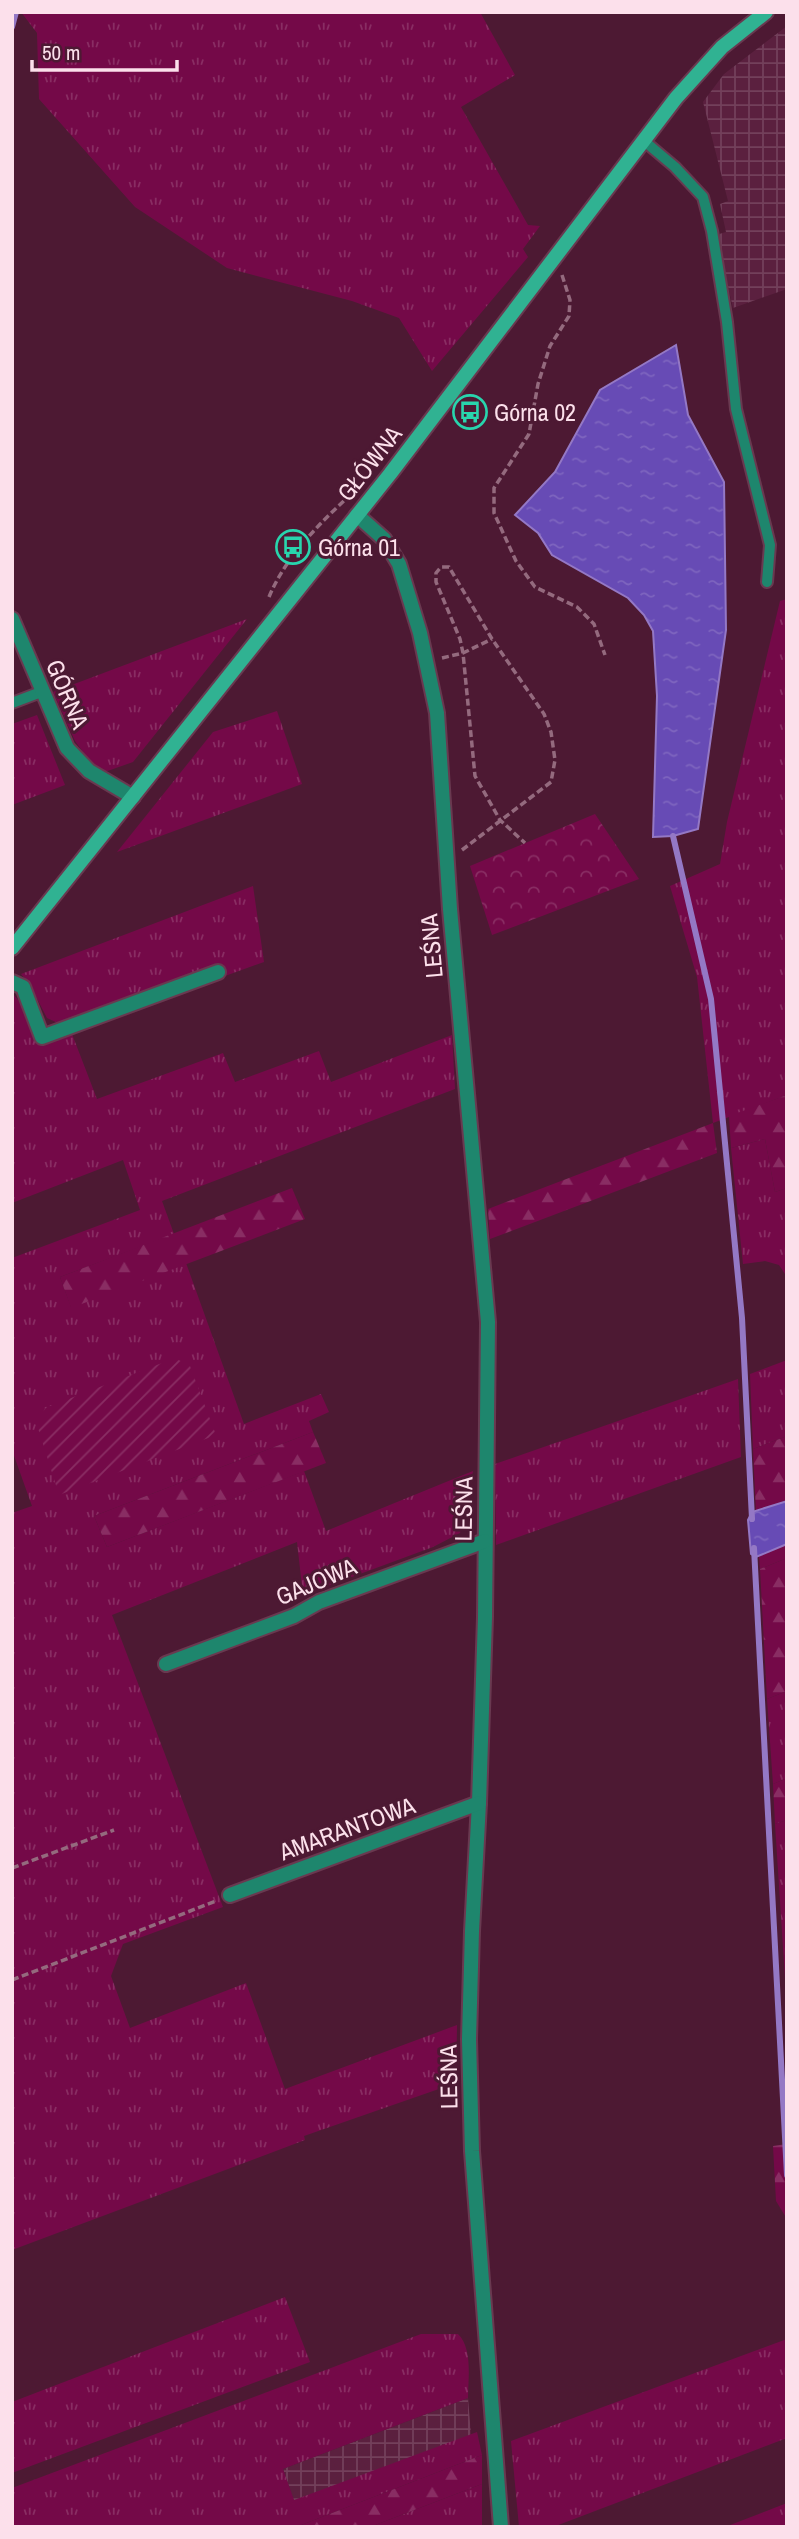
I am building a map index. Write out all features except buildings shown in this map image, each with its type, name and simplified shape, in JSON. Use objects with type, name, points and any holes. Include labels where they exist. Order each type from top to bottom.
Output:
[{"type":"main road","name":"GŁÓWNA","points":[[12,948],[357,515],[698,72],[734,37],[766,12]]},
{"type":"street","name":"LEŚNA","points":[[357,515],[384,539],[397,558],[421,633],[438,727],[447,862],[488,1322],[485,1616],[479,1803],[471,1931],[470,2016],[472,2151],[500,2527]]},
{"type":"street","name":"GÓRNA","points":[[12,619],[66,748],[89,771],[133,797]]},
{"type":"street","points":[[12,982],[23,987],[42,1037],[218,972]]},
{"type":"street","name":"GAJOWA","points":[[166,1664],[294,1616],[319,1602],[485,1541]]},
{"type":"street","name":"AMARANTOWA","points":[[230,1895],[479,1803]]},
{"type":"lane","points":[[643,141],[675,167],[703,197],[712,231],[727,321],[736,408],[770,545],[767,582]]},
{"type":"lane","points":[[12,703],[41,692]]},
{"type":"path","points":[[551,263],[564,277],[570,300],[569,316],[550,346],[529,434],[494,488],[494,513],[516,561],[535,587],[577,607],[594,624],[605,654]]},
{"type":"path","points":[[447,862],[500,820],[551,782],[555,760],[551,732],[544,714],[492,639],[449,567],[440,567],[436,573],[436,583],[460,639],[463,653],[475,776],[500,820],[525,843]]},
{"type":"path","points":[[426,662],[463,653],[492,639]]},
{"type":"path","points":[[12,1868],[114,1830]]},
{"type":"path","points":[[12,1980],[230,1895]]},
{"type":"shaded area","points":[[787,26],[787,289],[733,308],[716,235],[726,232],[720,204],[728,201],[703,102],[724,74]]},
{"type":"shaded area","points":[[468,2398],[471,2435],[294,2501],[283,2469]]},
{"type":"green space","points":[[21,12],[480,12],[515,75],[461,107],[528,225],[540,226],[523,249],[528,257],[432,371],[399,318],[352,301],[227,268],[135,207],[39,99],[37,33]]},
{"type":"green space","points":[[787,599],[787,1095],[713,1123],[697,977],[670,886],[720,864],[727,822],[780,601]]},
{"type":"green space","points":[[247,619],[133,762],[99,774],[75,741],[53,692]]},
{"type":"green space","points":[[277,711],[302,784],[117,852],[213,732]]},
{"type":"green space","points":[[37,715],[65,785],[12,805],[12,724]]},
{"type":"green space","points":[[595,814],[639,879],[492,935],[470,866]]},
{"type":"green space","points":[[253,886],[264,962],[225,976],[219,963],[58,1023],[47,1018],[30,985],[21,974]]},
{"type":"green space","points":[[12,993],[19,1001],[39,1045],[72,1034],[97,1099],[223,1053],[235,1082],[319,1051],[331,1082],[452,1035],[455,1089],[162,1201],[174,1234],[60,1277],[71,1307],[186,1263],[244,1424],[321,1394],[329,1412],[309,1421],[313,1432],[94,1516],[107,1547],[304,1471],[326,1531],[473,1471],[460,1533],[433,1547],[303,1595],[297,1542],[112,1615],[223,1907],[123,1944],[111,1976],[130,2028],[246,1983],[285,2089],[457,2025],[456,2083],[304,2136],[305,2140],[12,2250],[12,1513],[32,1506],[12,1450],[12,1258],[140,1210],[123,1160],[12,1203]]},
{"type":"green space","points":[[787,1095],[787,1188],[775,1192],[765,1139],[731,1148],[729,1116]]},
{"type":"green space","points":[[713,1123],[717,1153],[490,1239],[488,1209]]},
{"type":"green space","points":[[765,1139],[775,1192],[787,1188],[787,1277],[779,1265],[765,1261],[743,1264],[731,1148]]},
{"type":"green space","points":[[292,1188],[305,1219],[71,1308],[60,1277]]},
{"type":"green space","points":[[175,1358],[190,1366],[216,1435],[59,1495],[37,1425],[45,1408]]},
{"type":"green space","points":[[787,1360],[787,1436],[753,1449],[750,1374]]},
{"type":"green space","points":[[738,1379],[741,1457],[496,1545],[495,1464]]},
{"type":"green space","points":[[313,1432],[326,1463],[107,1547],[94,1516]]},
{"type":"green space","points":[[787,1436],[787,1501],[756,1513],[753,1449]]},
{"type":"green space","points":[[787,1501],[787,1558],[760,1569],[756,1513]]},
{"type":"green space","points":[[787,1558],[787,1691],[767,1699],[760,1569]]},
{"type":"green space","points":[[787,1691],[787,1778],[773,1784],[767,1699]]},
{"type":"green space","points":[[787,1778],[787,1820],[775,1824],[773,1784]]},
{"type":"green space","points":[[787,1820],[786,1994],[775,1824]]},
{"type":"green space","points":[[787,2144],[787,2219],[776,2201],[773,2146]]},
{"type":"green space","points":[[285,2297],[310,2362],[12,2473],[12,2402]]},
{"type":"green space","points":[[421,2334],[458,2334],[463,2340],[469,2364],[468,2398],[283,2469],[294,2500],[477,2432],[482,2455],[296,2527],[12,2527],[12,2488]]},
{"type":"green space","points":[[787,2339],[787,2438],[553,2527],[519,2527],[511,2441]]},
{"type":"green space","points":[[482,2455],[482,2484],[370,2527],[296,2527]]},
{"type":"green space","points":[[482,2484],[482,2527],[370,2527]]},
{"type":"green space","points":[[787,2503],[787,2527],[725,2527]]},
{"type":"water","points":[[676,345],[688,415],[724,482],[726,630],[698,829],[673,836],[653,837],[657,696],[653,631],[644,615],[628,598],[552,555],[538,533],[515,515],[555,472],[600,390]]},
{"type":"water","points":[[787,1501],[787,1544],[756,1557],[751,1554],[748,1520],[752,1512]]},
{"type":"waterway","points":[[12,27],[16,12]]},
{"type":"waterway","points":[[673,836],[711,999],[742,1318],[752,1519]]},
{"type":"waterway","points":[[754,1548],[787,2175]]},
{"type":"place","name":"Górna 02","points":[[470,412]]},
{"type":"place","name":"Górna 01","points":[[293,547]]}]
